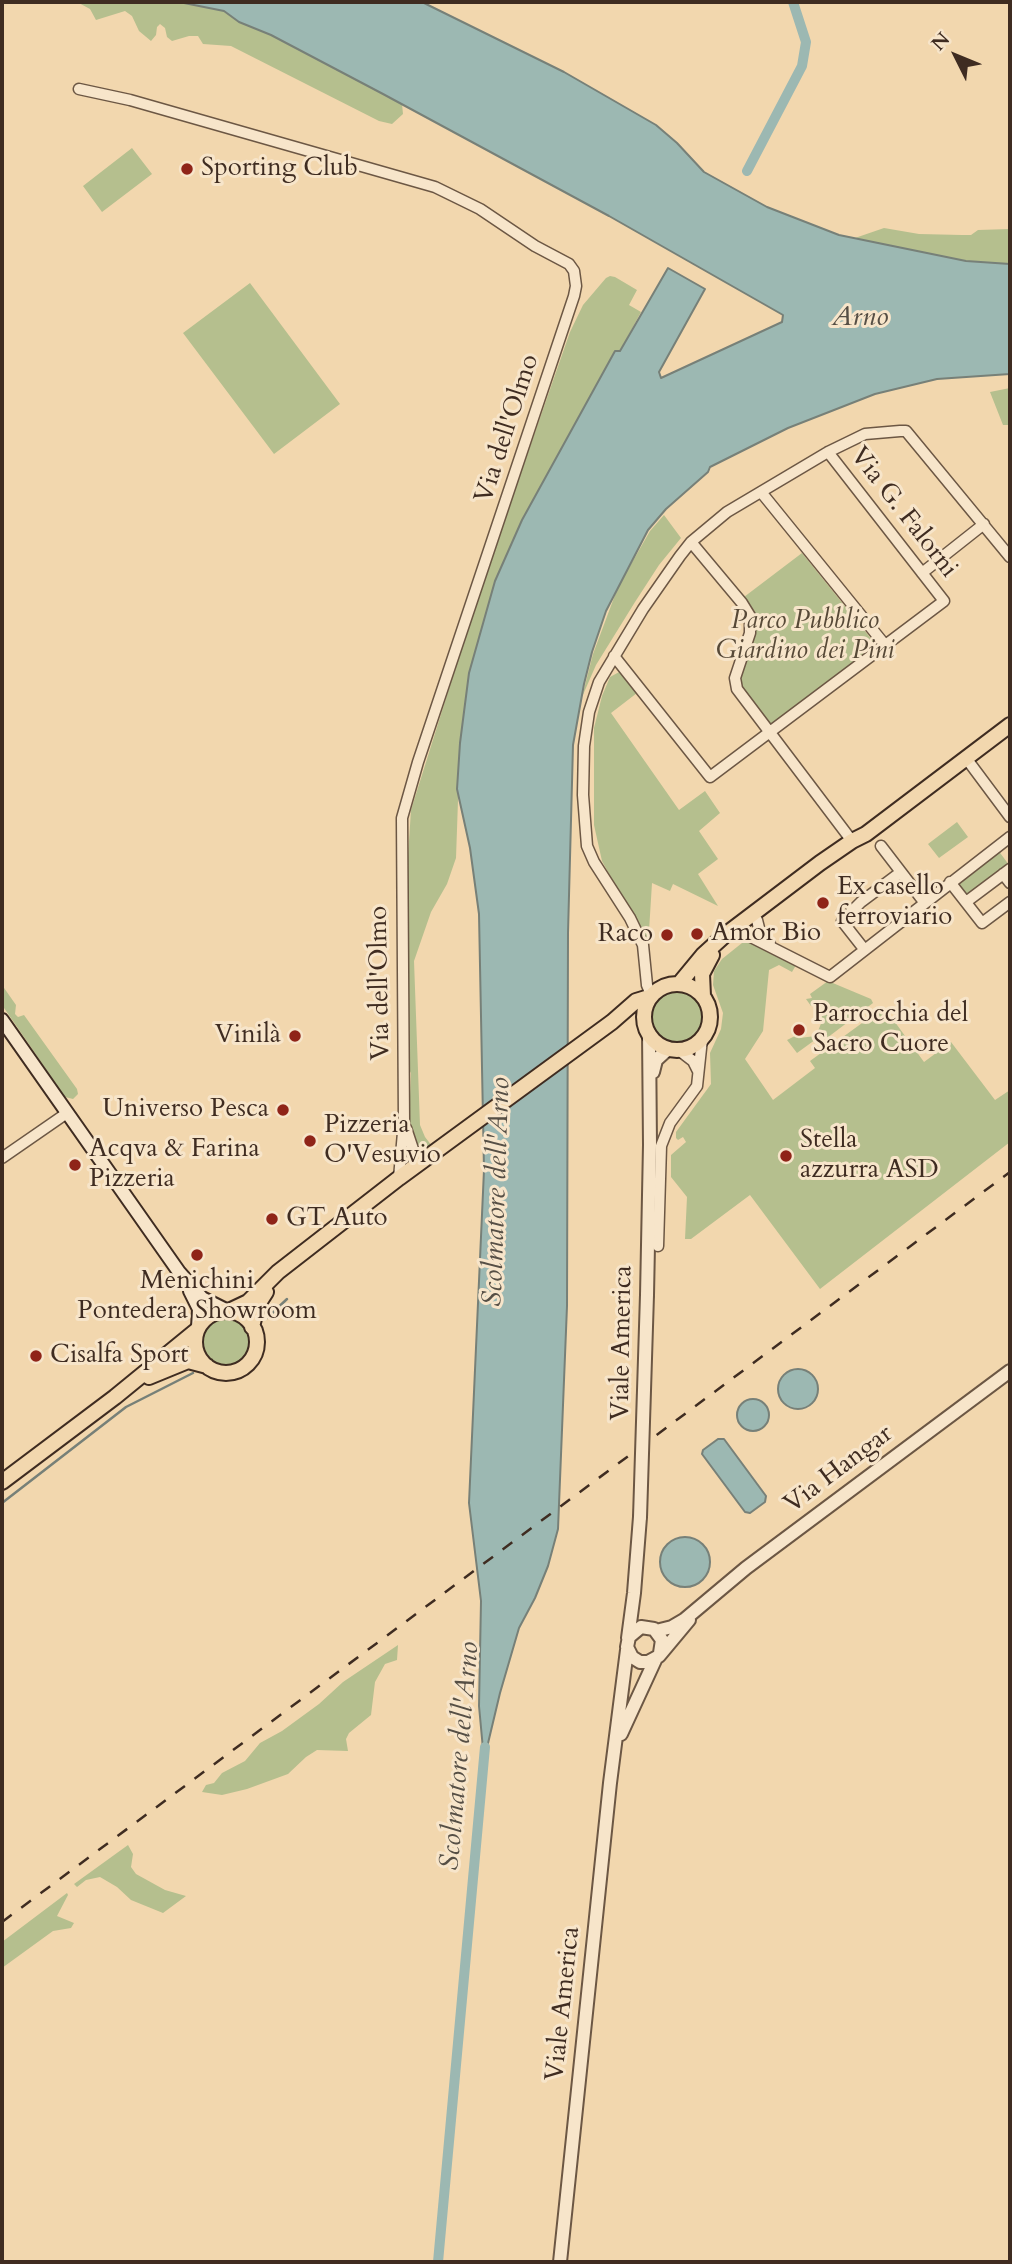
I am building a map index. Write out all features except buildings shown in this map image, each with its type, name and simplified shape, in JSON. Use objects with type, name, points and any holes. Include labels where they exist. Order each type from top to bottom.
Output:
[{"type":"main road","points":[[703,996],[702,974],[706,963],[716,951],[1010,725]]},
{"type":"main road","points":[[679,984],[710,947],[852,841],[866,834]]},
{"type":"main road","points":[[2,1482],[176,1348],[209,1315],[248,1302],[275,1274],[399,1178],[620,1017],[636,1001],[665,987],[679,984],[694,989],[703,996],[709,1007],[710,1018],[702,1039],[693,1047],[674,1050],[660,1045],[637,1022],[620,1017]]},
{"type":"main road","points":[[647,1031],[644,1012],[650,996]]},
{"type":"main road","points":[[253,1327],[259,1302],[274,1283],[430,1163],[434,1154]]},
{"type":"main road","points":[[115,1397],[177,1364],[192,1361],[225,1372],[244,1366],[255,1349],[256,1336],[253,1327],[241,1315],[224,1309]]},
{"type":"main road","points":[[197,1329],[196,1350],[207,1366]]},
{"type":"street","name":"Via dell'Olmo","points":[[79,89],[130,100],[435,187],[480,209],[542,251],[569,264],[574,271],[574,296],[418,762],[402,818],[400,836],[404,1121],[399,1178]]},
{"type":"street","points":[[650,996],[643,945],[624,907],[591,857],[585,835],[583,773],[586,726],[599,682],[668,571],[691,542],[727,512],[828,452],[869,433],[906,431],[1010,557]]},
{"type":"street","name":"Via G. Falorni","points":[[828,452],[944,601],[885,645]]},
{"type":"street","points":[[614,656],[710,777],[885,645],[761,492]]},
{"type":"street","points":[[922,573],[984,524]]},
{"type":"street","points":[[691,542],[750,616],[750,633],[734,682],[737,689],[852,841]]},
{"type":"street","points":[[966,758],[1010,817]]},
{"type":"street","points":[[741,932],[830,977],[950,882],[1008,842]]},
{"type":"street","points":[[881,846],[924,902]]},
{"type":"street","points":[[864,949],[842,921],[861,902],[901,872]]},
{"type":"street","points":[[966,902],[1007,872],[1010,883]]},
{"type":"street","points":[[950,882],[982,923],[1010,902]]},
{"type":"street","points":[[757,920],[761,934],[776,949]]},
{"type":"street","points":[[2,1020],[179,1272],[199,1314],[197,1329]]},
{"type":"street","points":[[647,1031],[650,1093]]},
{"type":"street","points":[[658,1246],[662,1142],[670,1123],[697,1086],[702,1039]]},
{"type":"street","points":[[650,1093],[655,1063],[660,1056],[674,1050],[693,1061],[699,1075]]},
{"type":"street","name":"Viale America","points":[[560,2262],[634,1593],[640,1517],[650,1093]]},
{"type":"street","points":[[2,1158],[67,1113]]},
{"type":"street","name":"Via dell'Olmo","points":[[404,1121],[414,1152],[420,1156],[434,1154]]},
{"type":"street","points":[[179,1272],[198,1294],[224,1309]]},
{"type":"street","points":[[176,1348],[191,1320],[191,1293]]},
{"type":"street","name":"Via Hangar","points":[[652,1629],[676,1625],[756,1560],[1010,1371]]},
{"type":"street","name":"Viale America","points":[[615,1751],[629,1713],[658,1656],[662,1640],[638,1612],[634,1593]]},
{"type":"street","name":"Via Hangar","points":[[658,1656],[698,1609]]},
{"type":"street","points":[[652,1629],[634,1630],[627,1645],[632,1657],[639,1662],[648,1662],[658,1656]]},
{"type":"green space","points":[[77,2],[179,2],[224,11],[239,22],[271,35],[402,104],[403,114],[392,124],[379,121],[231,46],[203,44],[198,36],[172,41],[160,24],[151,41],[139,31],[132,16],[125,11],[96,20],[90,9]]},
{"type":"green space","points":[[132,148],[152,174],[102,212],[83,186]]},
{"type":"green space","points":[[884,228],[919,234],[962,235],[971,235],[978,230],[1010,229],[1010,264],[966,261],[855,238]]},
{"type":"green space","points":[[610,276],[637,290],[629,305],[641,312],[620,351],[615,351],[522,520],[495,581],[469,673],[460,743],[456,858],[447,884],[431,912],[414,961],[420,1125],[432,1146],[428,1151],[423,1151],[415,1144],[409,1119],[411,1073],[408,1068],[407,872],[411,810],[479,593],[570,332],[583,305]]},
{"type":"green space","points":[[250,283],[340,404],[274,454],[183,333]]},
{"type":"green space","points":[[1010,388],[1010,425],[1003,425],[990,392]]},
{"type":"green space","points":[[664,515],[681,538],[659,565],[635,602],[596,665],[582,697],[593,654],[618,587],[650,531]]},
{"type":"green space","name":"Parco Pubblico Giardino dei Pini","points":[[802,553],[877,646],[770,727],[739,685],[738,677],[753,641],[756,619],[744,597]]},
{"type":"green space","points":[[621,671],[637,693],[611,713],[679,810],[705,791],[720,813],[699,831],[718,859],[698,874],[718,906],[673,884],[670,891],[652,883],[648,947],[602,861],[594,825],[594,728],[610,677]]},
{"type":"green space","points":[[957,822],[968,837],[939,858],[928,844]]},
{"type":"green space","points":[[998,850],[1009,865],[966,898],[955,883]]},
{"type":"green space","points":[[747,939],[796,965],[792,972],[779,965],[769,970],[763,1031],[745,1059],[773,1100],[815,1068],[810,1061],[884,1007],[924,1062],[951,1042],[995,1100],[1010,1090],[1010,1142],[820,1289],[750,1195],[691,1239],[685,1239],[687,1197],[671,1177],[671,1155],[686,1142],[683,1137],[678,1140],[676,1138],[676,1132],[711,1084],[710,1053],[721,1029],[723,1013],[713,985],[714,971],[722,959]]},
{"type":"green space","points":[[828,981],[871,999],[873,1003],[823,1041],[819,1037],[797,1053],[787,1040],[797,1035],[799,1038],[816,1036],[822,1021],[818,1015],[820,1008],[817,1005],[811,1006],[806,999],[812,998],[810,994]]},
{"type":"green space","points":[[2,985],[16,1005],[15,1014],[18,1017],[24,1015],[77,1089],[78,1094],[73,1099],[65,1097],[2,1005]]},
{"type":"green space","points":[[677,991],[696,998],[703,1017],[696,1036],[677,1043],[658,1036],[651,1017],[658,998]]},
{"type":"green space","points":[[225,1315],[235,1317],[243,1323],[249,1331],[249,1351],[243,1359],[235,1365],[225,1367],[215,1365],[207,1359],[201,1351],[199,1341],[201,1331],[207,1323],[215,1317]]},
{"type":"green space","points":[[398,1645],[397,1660],[385,1664],[375,1682],[371,1715],[349,1733],[346,1739],[348,1751],[317,1750],[288,1774],[247,1789],[222,1795],[202,1792],[206,1785],[214,1783],[222,1773],[245,1761],[260,1743],[282,1731],[319,1704],[343,1682]]},
{"type":"green space","points":[[128,1845],[133,1854],[131,1867],[136,1874],[165,1890],[186,1896],[163,1913],[131,1900],[100,1877],[86,1880],[77,1887],[74,1884]]},
{"type":"green space","points":[[67,1893],[57,1916],[74,1923],[71,1928],[53,1931],[2,1968],[2,1942]]},
{"type":"water","name":"Arno","points":[[179,2],[422,2],[564,72],[656,125],[704,172],[767,207],[839,235],[966,261],[1010,264],[1010,374],[937,379],[875,394],[788,428],[710,467],[648,530],[606,611],[584,684],[573,745],[568,933],[567,1306],[558,1529],[548,1566],[519,1628],[484,1760],[479,1706],[481,1601],[469,1503],[484,1170],[479,914],[470,848],[457,789],[469,673],[495,581],[522,520],[615,351],[620,351],[668,268],[705,289],[659,372],[661,378],[782,322],[783,315],[609,216],[271,35],[239,22],[224,11]]},
{"type":"water","points":[[798,1369],[812,1375],[818,1389],[812,1403],[798,1409],[784,1403],[778,1389],[784,1375]]},
{"type":"water","points":[[753,1399],[764,1404],[769,1415],[764,1426],[753,1431],[742,1426],[737,1415],[742,1404]]},
{"type":"water","points":[[718,1439],[724,1439],[766,1496],[765,1502],[750,1513],[745,1512],[702,1454],[703,1450]]},
{"type":"water","points":[[685,1537],[703,1544],[710,1562],[703,1580],[685,1587],[667,1580],[660,1562],[667,1544]]},
{"type":"waterway","points":[[747,171],[802,66],[806,42],[793,2]]},
{"type":"waterway","points":[[267,1318],[287,1299]]},
{"type":"waterway","points":[[2,1503],[126,1407],[193,1373]]},
{"type":"waterway","name":"Scolmatore dell'Arno","points":[[438,2262],[485,1747]]},
{"type":"railway","points":[[2,1922],[1010,1172]]},
{"type":"place","name":"Sporting Club","points":[[187,169]]},
{"type":"place","name":"Ex casello ferroviario","points":[[823,903]]},
{"type":"place","name":"Amor Bio","points":[[697,934]]},
{"type":"place","name":"Raco","points":[[667,935]]},
{"type":"place","name":"Parrocchia del Sacro Cuore","points":[[799,1030]]},
{"type":"place","name":"Vinilà","points":[[295,1036]]},
{"type":"place","name":"Universo Pesca","points":[[283,1110]]},
{"type":"place","name":"Pizzeria O'Vesuvio","points":[[310,1141]]},
{"type":"place","name":"Stella azzurra ASD","points":[[786,1156]]},
{"type":"place","name":"Acqva & Farina Pizzeria","points":[[75,1165]]},
{"type":"place","name":"GT Auto","points":[[272,1219]]},
{"type":"place","name":"Menichini Pontedera Showroom","points":[[197,1255]]},
{"type":"place","name":"Cisalfa Sport","points":[[36,1356]]}]
